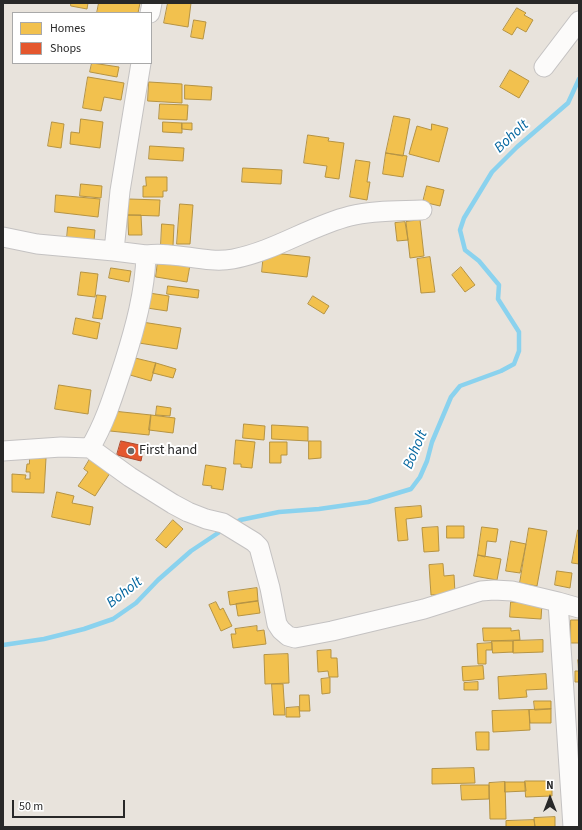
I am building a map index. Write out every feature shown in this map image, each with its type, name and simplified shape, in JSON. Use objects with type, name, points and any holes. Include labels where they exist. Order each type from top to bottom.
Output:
[{"type":"street","points":[[544,67],[579,22]]},
{"type":"street","points":[[114,251],[120,191],[141,64]]},
{"type":"street","points":[[3,237],[37,244],[146,255],[159,254],[203,259],[232,259],[280,244],[349,216],[373,211],[422,210]]},
{"type":"street","points":[[90,448],[102,428],[131,340],[141,300],[146,255]]},
{"type":"street","points":[[3,451],[61,447],[90,448],[152,491],[188,512],[206,519],[223,523],[242,534],[254,542],[259,547],[262,554],[276,624],[288,636],[295,638],[424,610],[482,591],[512,591],[579,608]]},
{"type":"street","points":[[558,602],[573,827]]},
{"type":"building: Homes","points":[[71,3],[88,3],[87,9],[71,6]]},
{"type":"building: Homes","points":[[99,3],[140,3],[138,12],[97,12]]},
{"type":"building: Homes","points":[[168,3],[191,3],[188,27],[164,23]]},
{"type":"building: Homes","points":[[517,8],[526,13],[524,15],[533,20],[526,32],[517,27],[512,35],[503,30]]},
{"type":"building: Homes","points":[[194,20],[206,22],[203,39],[191,37]]},
{"type":"building: Homes","points":[[92,64],[119,67],[117,77],[90,72]]},
{"type":"building: Homes","points":[[510,70],[529,81],[519,98],[500,87]]},
{"type":"building: Homes","points":[[88,77],[124,83],[121,100],[104,97],[101,111],[83,108]]},
{"type":"building: Homes","points":[[149,82],[182,84],[182,103],[148,101]]},
{"type":"building: Homes","points":[[185,85],[212,87],[211,100],[185,99]]},
{"type":"building: Homes","points":[[160,104],[188,105],[187,120],[159,119]]},
{"type":"building: Homes","points":[[394,116],[410,119],[403,156],[386,153]]},
{"type":"building: Homes","points":[[81,119],[103,122],[100,148],[70,144],[71,132],[79,133]]},
{"type":"building: Homes","points":[[52,122],[64,124],[61,148],[48,146]]},
{"type":"building: Homes","points":[[163,122],[182,123],[182,133],[163,132]]},
{"type":"building: Homes","points":[[182,123],[192,123],[192,130],[182,129]]},
{"type":"building: Homes","points":[[432,124],[448,128],[439,162],[409,154],[417,126],[431,130]]},
{"type":"building: Homes","points":[[308,135],[329,138],[328,141],[344,143],[339,179],[325,177],[327,166],[304,163]]},
{"type":"building: Homes","points":[[150,146],[184,148],[183,161],[149,159]]},
{"type":"building: Homes","points":[[386,153],[407,156],[403,177],[383,174]]},
{"type":"building: Homes","points":[[356,160],[370,162],[367,182],[370,182],[367,200],[350,197]]},
{"type":"building: Homes","points":[[243,168],[282,170],[281,184],[242,182]]},
{"type":"building: Homes","points":[[146,177],[167,177],[167,191],[163,191],[163,197],[143,197],[143,186],[146,186]]},
{"type":"building: Homes","points":[[81,184],[102,186],[101,198],[80,196]]},
{"type":"building: Homes","points":[[427,186],[444,190],[440,206],[423,202]]},
{"type":"building: Homes","points":[[56,195],[100,199],[98,217],[55,212]]},
{"type":"building: Homes","points":[[129,199],[160,200],[159,216],[128,215]]},
{"type":"building: Homes","points":[[180,204],[193,205],[190,244],[177,244]]},
{"type":"building: Homes","points":[[128,215],[141,215],[142,235],[129,235]]},
{"type":"building: Homes","points":[[420,220],[424,256],[410,258],[406,222]]},
{"type":"building: Homes","points":[[405,222],[408,240],[397,241],[395,223]]},
{"type":"building: Homes","points":[[162,224],[174,225],[173,246],[161,245]]},
{"type":"building: Homes","points":[[68,227],[95,230],[94,241],[67,238]]},
{"type":"building: Homes","points":[[264,252],[310,257],[307,277],[262,272]]},
{"type":"building: Homes","points":[[430,257],[435,292],[421,293],[417,259]]},
{"type":"building: Homes","points":[[158,261],[190,265],[187,282],[156,277]]},
{"type":"building: Homes","points":[[461,267],[475,285],[465,292],[452,275]]},
{"type":"building: Homes","points":[[111,268],[131,271],[129,282],[109,278]]},
{"type":"building: Homes","points":[[81,272],[98,274],[95,297],[78,295]]},
{"type":"building: Homes","points":[[168,286],[199,290],[198,298],[167,294]]},
{"type":"building: Homes","points":[[149,293],[169,296],[167,311],[147,308]]},
{"type":"building: Homes","points":[[97,295],[106,296],[102,319],[93,318]]},
{"type":"building: Homes","points":[[313,296],[329,306],[324,314],[308,304]]},
{"type":"building: Homes","points":[[76,318],[100,323],[97,339],[73,334]]},
{"type":"building: Homes","points":[[142,322],[181,328],[177,349],[139,343]]},
{"type":"building: Homes","points":[[135,358],[156,363],[151,381],[130,375]]},
{"type":"building: Homes","points":[[156,363],[176,369],[173,378],[153,373]]},
{"type":"building: Homes","points":[[59,385],[91,390],[88,414],[55,409]]},
{"type":"building: Homes","points":[[157,406],[171,408],[170,416],[156,415]]},
{"type":"building: Homes","points":[[113,411],[151,415],[149,435],[110,431]]},
{"type":"building: Homes","points":[[151,415],[175,418],[173,433],[149,430]]},
{"type":"building: Homes","points":[[244,424],[265,426],[264,440],[243,438]]},
{"type":"building: Homes","points":[[272,425],[308,427],[308,441],[272,439]]},
{"type":"building: Homes","points":[[236,440],[255,442],[252,468],[241,467],[241,464],[234,464]]},
{"type":"building: Homes","points":[[309,441],[321,441],[321,458],[309,459]]},
{"type":"building: Homes","points":[[270,442],[287,442],[287,455],[281,455],[281,463],[270,463]]},
{"type":"building: Homes","points":[[30,457],[46,458],[44,493],[12,492],[12,474],[26,475],[25,479],[30,479],[30,472],[26,472]]},
{"type":"building: Homes","points":[[90,459],[110,473],[95,496],[78,486],[88,472],[84,469]]},
{"type":"building: Homes","points":[[206,465],[226,468],[223,490],[211,488],[212,486],[203,485]]},
{"type":"building: Homes","points":[[57,492],[74,496],[72,503],[93,507],[90,525],[52,517]]},
{"type":"building: Homes","points":[[421,506],[422,517],[406,519],[408,540],[398,541],[395,508]]},
{"type":"building: Homes","points":[[173,520],[183,529],[166,548],[156,540]]},
{"type":"building: Homes","points":[[447,526],[464,526],[464,538],[447,538]]},
{"type":"building: Homes","points":[[438,527],[439,551],[424,552],[422,528]]},
{"type":"building: Homes","points":[[482,527],[498,529],[496,542],[487,541],[485,557],[478,555]]},
{"type":"building: Homes","points":[[529,528],[547,531],[537,586],[520,583]]},
{"type":"building: Homes","points":[[579,530],[579,564],[572,563]]},
{"type":"building: Homes","points":[[511,541],[526,544],[520,573],[506,571]]},
{"type":"building: Homes","points":[[478,555],[501,559],[497,580],[474,576]]},
{"type":"building: Homes","points":[[443,564],[444,576],[454,575],[455,593],[431,595],[429,565]]},
{"type":"building: Homes","points":[[557,571],[572,573],[570,588],[555,585]]},
{"type":"building: Homes","points":[[257,588],[258,601],[230,605],[228,592]]},
{"type":"building: Homes","points":[[258,601],[260,613],[238,616],[236,604]]},
{"type":"building: Homes","points":[[216,602],[220,610],[223,608],[232,626],[221,631],[209,605]]},
{"type":"building: Homes","points":[[511,602],[542,604],[541,619],[510,617]]},
{"type":"building: Homes","points":[[571,620],[579,620],[579,643],[571,643]]},
{"type":"building: Homes","points":[[257,626],[257,631],[264,630],[266,644],[233,648],[231,634],[236,634],[235,629]]},
{"type":"building: Homes","points":[[483,628],[511,628],[511,631],[519,630],[520,640],[484,641]]},
{"type":"building: Homes","points":[[543,640],[543,652],[513,653],[513,641]]},
{"type":"building: Homes","points":[[492,641],[513,641],[513,652],[493,653]]},
{"type":"building: Homes","points":[[492,643],[492,650],[486,650],[486,664],[478,664],[477,644]]},
{"type":"building: Homes","points":[[331,650],[331,658],[337,658],[338,677],[329,677],[328,671],[318,672],[317,651]]},
{"type":"building: Homes","points":[[288,654],[289,683],[265,684],[264,655]]},
{"type":"building: Homes","points":[[483,666],[484,679],[463,681],[462,667]]},
{"type":"building: Homes","points":[[575,671],[578,671],[579,682],[575,682]]},
{"type":"building: Homes","points":[[546,674],[547,689],[526,690],[527,697],[499,699],[498,677]]},
{"type":"building: Homes","points":[[330,678],[330,693],[322,694],[321,679]]},
{"type":"building: Homes","points":[[478,682],[478,690],[464,690],[464,683]]},
{"type":"building: Homes","points":[[272,684],[283,684],[285,715],[274,715]]},
{"type":"building: Homes","points":[[300,695],[309,695],[310,711],[300,711]]},
{"type":"building: Homes","points":[[534,701],[551,701],[551,709],[535,710]]},
{"type":"building: Homes","points":[[299,707],[300,717],[286,717],[286,708]]},
{"type":"building: Homes","points":[[551,709],[551,723],[530,723],[529,710]]},
{"type":"building: Homes","points":[[529,710],[530,730],[493,732],[492,711]]},
{"type":"building: Homes","points":[[476,732],[489,732],[489,750],[477,750]]},
{"type":"building: Homes","points":[[474,768],[475,783],[432,784],[432,769]]},
{"type":"building: Homes","points":[[525,781],[552,781],[552,796],[526,797]]},
{"type":"building: Homes","points":[[505,782],[506,819],[490,819],[489,783]]},
{"type":"building: Homes","points":[[505,782],[525,782],[526,791],[505,792]]},
{"type":"building: Homes","points":[[461,785],[489,785],[489,799],[462,800]]},
{"type":"building: Homes","points":[[555,817],[555,827],[535,827],[534,818]]},
{"type":"building: Homes","points":[[534,820],[535,827],[506,827],[506,821]]},
{"type":"building: Shops","name":"First hand","points":[[121,441],[144,446],[141,461],[117,455]]},
{"type":"waterway","name":"Boholt","points":[[234,524],[240,520],[279,512],[319,509],[368,502],[411,489],[420,477],[427,461],[432,442],[451,397],[460,386],[501,371],[514,364],[519,351],[519,332],[498,299],[499,285],[479,261],[465,250],[460,230],[464,218],[492,172],[517,147],[568,103],[579,79]]},
{"type":"waterway","name":"Boholt","points":[[3,645],[44,639],[84,629],[113,619],[136,603],[158,580],[191,551],[224,529]]},
{"type":"place","name":"First hand","points":[[131,451]]}]
